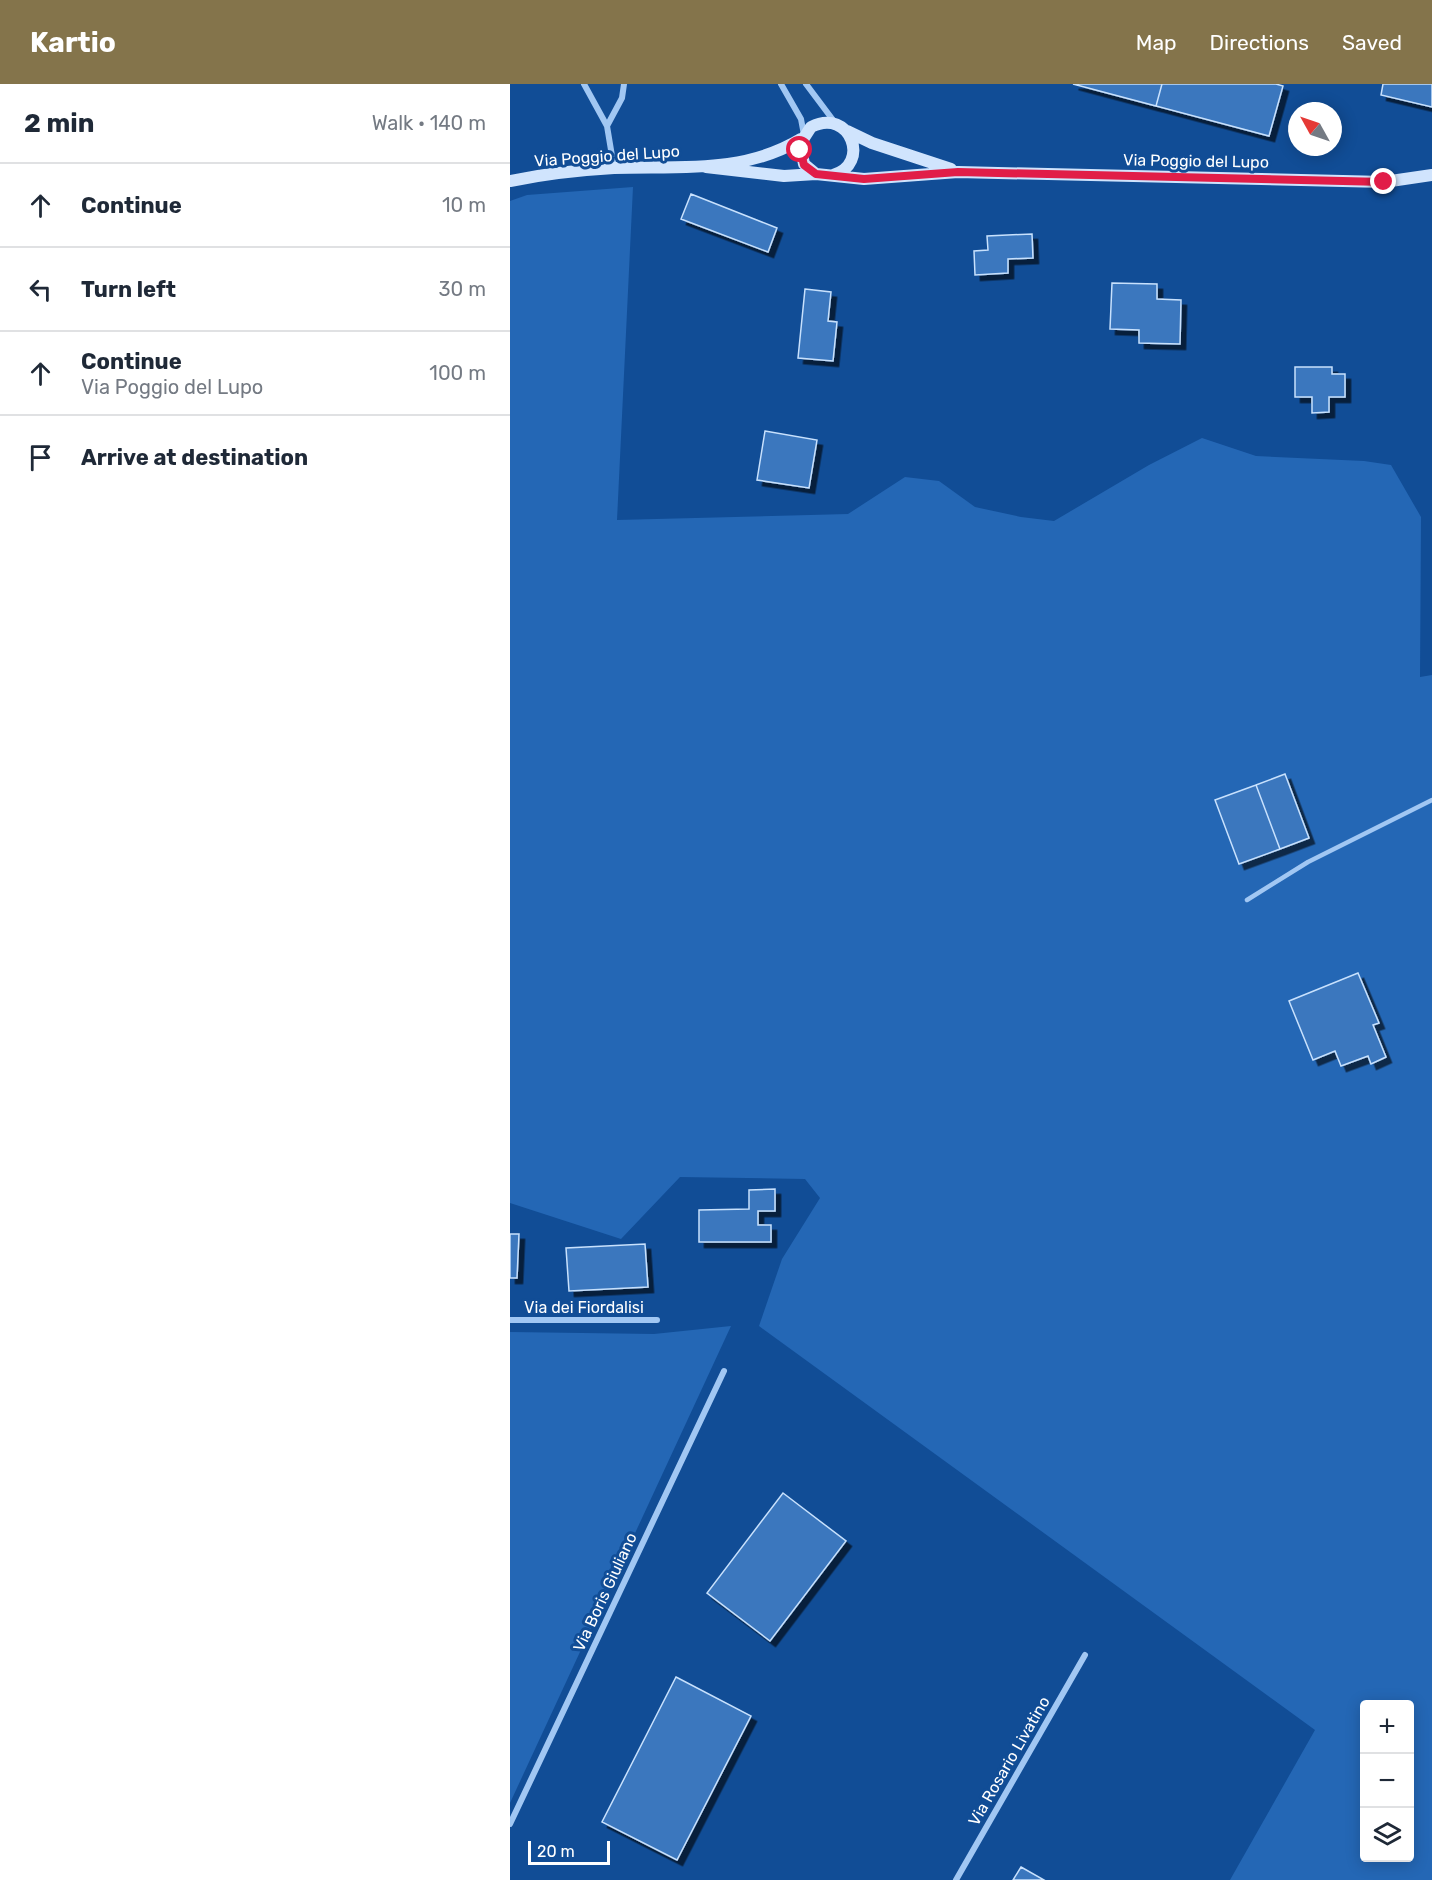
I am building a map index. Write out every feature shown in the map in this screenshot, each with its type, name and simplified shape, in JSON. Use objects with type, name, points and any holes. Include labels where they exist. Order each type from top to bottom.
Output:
[{"type":"street","points":[[584,84],[607,126],[614,168]]},
{"type":"street","points":[[607,126],[622,98],[624,84]]},
{"type":"street","points":[[781,84],[801,118],[802,160],[816,174]]},
{"type":"street","points":[[806,84],[853,143],[852,159],[842,171],[832,175]]},
{"type":"street","points":[[706,166],[763,159],[803,137],[811,127],[821,123],[841,127],[872,143],[958,172]]},
{"type":"street","points":[[706,166],[784,176],[816,174],[864,179],[958,172]]},
{"type":"street","name":"Via Poggio del Lupo","points":[[510,181],[545,174],[614,168],[706,166]]},
{"type":"street","name":"Via Poggio del Lupo","points":[[958,172],[1384,182],[1432,175]]},
{"type":"street","name":"Via dei Fiordalisi","points":[[510,1320],[657,1320]]},
{"type":"street","name":"Via Boris Giuliano","points":[[510,1824],[724,1371]]},
{"type":"street","name":"Via Rosario Livatino","points":[[956,1880],[1085,1655]]},
{"type":"lane","points":[[1247,900],[1308,862],[1432,800]]},
{"type":"shaded area","points":[[633,187],[617,520],[848,514],[905,477],[939,481],[975,507],[1021,517],[1054,521],[1149,465],[1202,438],[1256,456],[1364,461],[1391,465],[1421,517],[1420,677],[1432,675],[1432,1880],[1230,1880],[1315,1730],[759,1326],[782,1259],[820,1198],[805,1179],[680,1177],[621,1239],[510,1203],[510,201],[527,195]]},
{"type":"shaded area","points":[[731,1326],[510,1803],[510,1332],[654,1334]]},
{"type":"building","points":[[1073,84],[1162,84],[1156,106]]},
{"type":"building","points":[[1162,84],[1276,84],[1283,86],[1269,136],[1156,106]]},
{"type":"building","points":[[1383,84],[1432,84],[1432,107],[1381,95]]},
{"type":"building","points":[[691,194],[777,228],[768,252],[681,219]]},
{"type":"building","points":[[1032,234],[1033,258],[1008,259],[1008,273],[975,275],[974,251],[988,250],[987,236]]},
{"type":"building","points":[[1112,283],[1157,284],[1157,299],[1181,300],[1180,344],[1139,343],[1139,330],[1110,329]]},
{"type":"building","points":[[805,289],[831,292],[828,321],[837,322],[833,361],[798,358]]},
{"type":"building","points":[[1295,367],[1332,367],[1332,374],[1345,374],[1345,397],[1329,397],[1329,412],[1312,413],[1312,397],[1295,397]]},
{"type":"building","points":[[765,431],[817,440],[809,488],[757,480]]},
{"type":"building","points":[[1285,774],[1309,838],[1280,849],[1256,785]]},
{"type":"building","points":[[1256,785],[1280,849],[1239,864],[1215,800]]},
{"type":"building","points":[[1358,973],[1379,1023],[1373,1025],[1386,1057],[1371,1064],[1368,1056],[1341,1066],[1335,1051],[1313,1060],[1289,1001]]},
{"type":"building","points":[[775,1189],[775,1211],[758,1211],[758,1225],[771,1225],[771,1242],[699,1242],[699,1210],[749,1209],[749,1190]]},
{"type":"building","points":[[510,1234],[519,1234],[517,1278],[510,1278]]},
{"type":"building","points":[[645,1244],[648,1287],[569,1291],[566,1248]]},
{"type":"building","points":[[783,1493],[846,1541],[770,1641],[707,1593]]},
{"type":"building","points":[[676,1677],[751,1716],[677,1860],[602,1822]]},
{"type":"building","points":[[1021,1867],[1044,1880],[1013,1880]]},
{"type":"route","points":[[800,150],[804,165],[816,174],[864,179],[958,172],[1384,182]]}]
